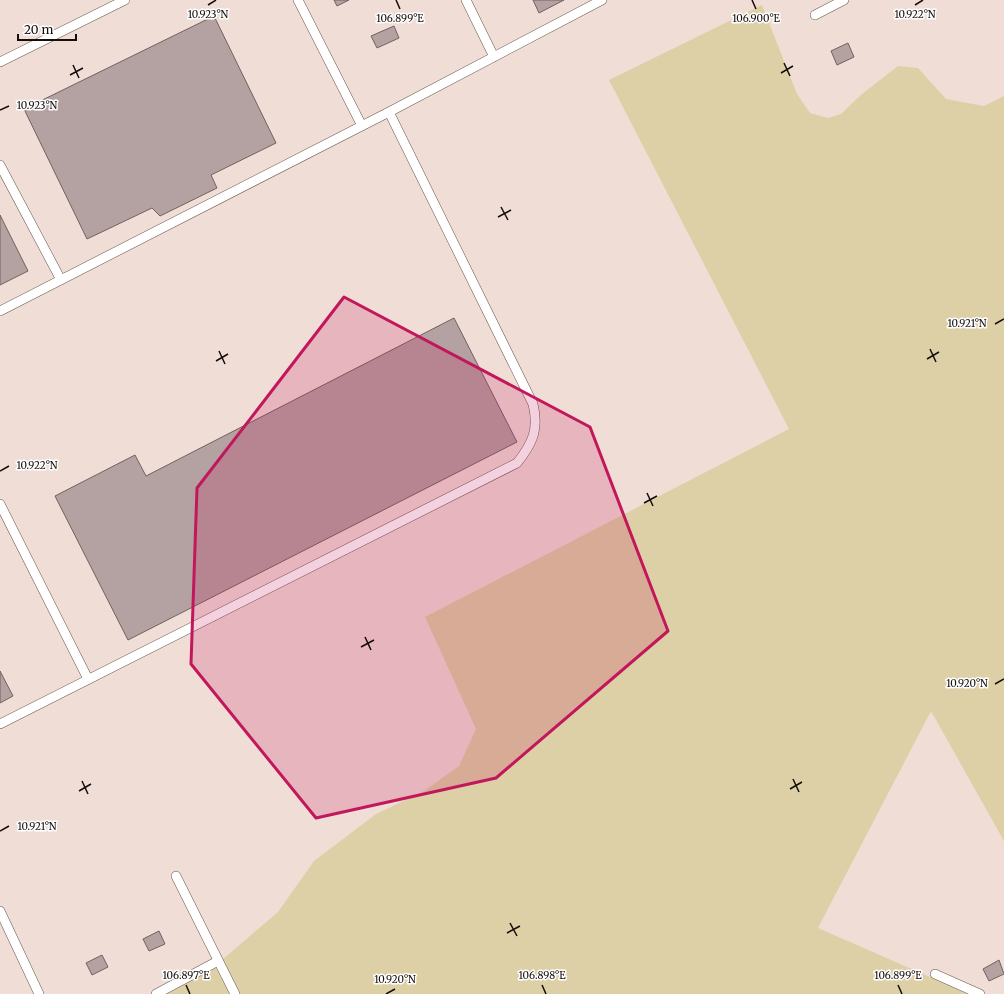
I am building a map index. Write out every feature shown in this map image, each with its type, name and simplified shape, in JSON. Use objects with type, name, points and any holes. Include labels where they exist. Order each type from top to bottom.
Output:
[{"type":"lane","points":[[0,62],[124,0]]},
{"type":"lane","points":[[298,0],[362,126]]},
{"type":"lane","points":[[466,0],[494,57]]},
{"type":"lane","points":[[0,311],[362,126],[602,0]]},
{"type":"lane","points":[[815,15],[844,0]]},
{"type":"lane","points":[[0,724],[88,678],[517,463],[529,448],[536,419],[533,404],[389,112]]},
{"type":"lane","points":[[0,165],[61,280]]},
{"type":"lane","points":[[0,504],[88,678]]},
{"type":"lane","points":[[176,876],[235,994]]},
{"type":"lane","points":[[0,911],[39,994]]},
{"type":"lane","points":[[156,994],[218,961]]},
{"type":"lane","points":[[935,974],[980,994]]},
{"type":"highlighted area","points":[[344,297],[590,427],[668,631],[496,778],[316,818],[191,664],[197,488]]},
{"type":"shaded area","points":[[762,5],[797,94],[810,113],[828,118],[841,114],[862,94],[898,66],[918,68],[946,99],[984,106],[1004,96],[1004,841],[931,711],[818,928],[969,994],[239,994],[222,960],[278,912],[314,861],[376,814],[424,791],[459,766],[476,729],[425,617],[789,429],[609,80]]},
{"type":"shaded area","points":[[216,968],[230,994],[166,994]]},
{"type":"building","points":[[334,0],[349,0],[337,6]]},
{"type":"building","points":[[533,0],[564,0],[539,13]]},
{"type":"building","points":[[214,16],[276,143],[211,175],[217,188],[160,216],[152,208],[87,239],[24,109]]},
{"type":"building","points":[[394,26],[399,38],[377,48],[371,36]]},
{"type":"building","points":[[848,43],[854,57],[837,65],[831,51]]},
{"type":"building","points":[[0,215],[28,271],[0,285]]},
{"type":"building","points":[[454,318],[517,442],[128,640],[55,496],[135,455],[146,476]]},
{"type":"building","points":[[0,671],[13,696],[0,703]]},
{"type":"building","points":[[159,931],[165,944],[149,951],[143,939]]},
{"type":"building","points":[[102,955],[108,967],[92,975],[86,963]]},
{"type":"building","points":[[999,960],[1004,974],[989,981],[983,969]]}]
